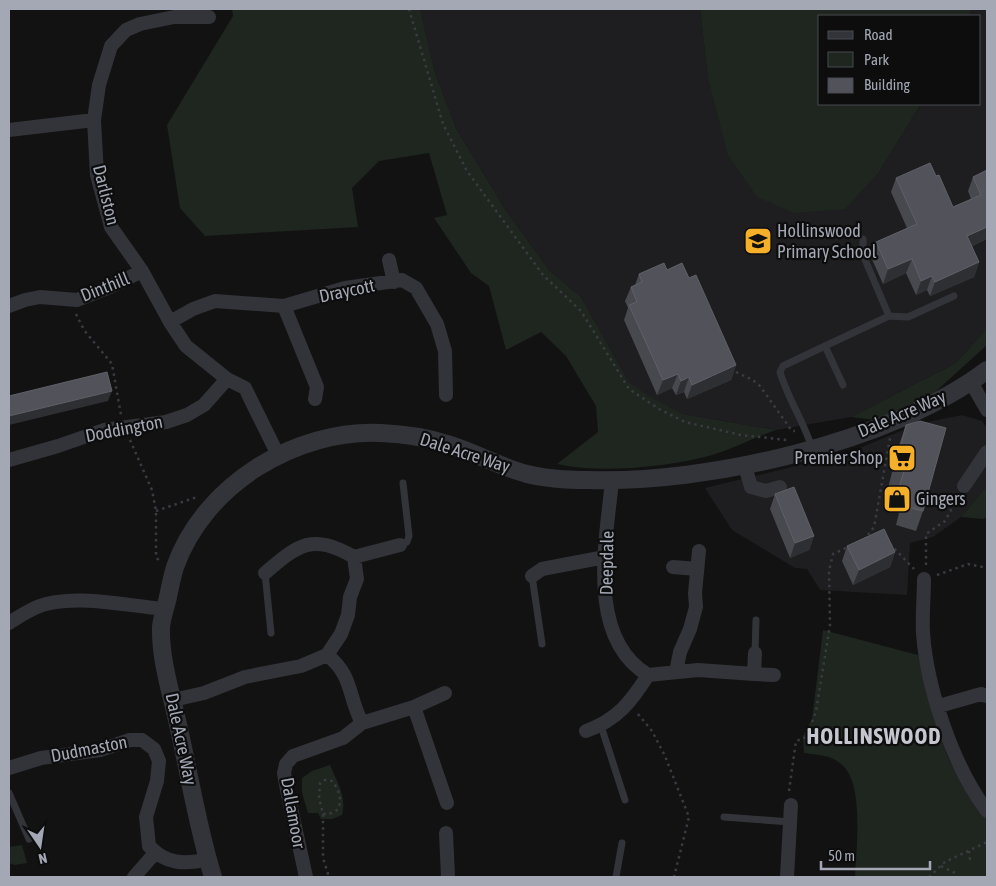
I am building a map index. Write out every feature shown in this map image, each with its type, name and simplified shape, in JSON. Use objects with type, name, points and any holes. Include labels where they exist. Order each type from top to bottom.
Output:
[{"type":"street","name":"Darliston","points":[[209,17],[174,17],[140,24],[126,30],[111,46],[98,85],[94,120],[97,175],[111,227],[142,271],[170,322],[186,346],[227,379],[245,388],[278,455]]},
{"type":"street","points":[[9,130],[94,120]]},
{"type":"street","points":[[389,260],[394,282]]},
{"type":"street","name":"Dinthill","points":[[9,306],[25,300],[40,298],[77,300],[110,287],[142,271]]},
{"type":"street","name":"Draycott","points":[[170,322],[193,309],[214,301],[284,306],[345,288],[402,280],[416,288],[437,324],[445,351],[446,395]]},
{"type":"street","points":[[284,306],[317,387],[315,398]]},
{"type":"street","name":"Dale Acre Way","points":[[213,877],[173,700],[162,634],[165,609],[172,578],[182,553],[203,517],[234,484],[278,455],[311,442],[343,434],[378,432],[408,435],[446,443],[525,473],[554,479],[612,481],[745,466],[807,450],[888,423],[929,406],[971,382],[987,370]]},
{"type":"street","name":"Doddington","points":[[9,460],[104,430],[166,422],[187,415],[204,405],[227,379]]},
{"type":"street","points":[[971,382],[987,410]]},
{"type":"street","points":[[964,486],[987,452]]},
{"type":"street","points":[[745,466],[751,487],[766,491],[780,487]]},
{"type":"street","name":"Deepdale","points":[[612,481],[604,590],[613,633],[627,659],[648,675]]},
{"type":"street","points":[[265,572],[291,551],[317,543],[335,546],[354,557],[400,545]]},
{"type":"street","points":[[676,672],[680,652],[694,613],[699,551]]},
{"type":"street","points":[[173,700],[204,693],[245,677],[301,666],[327,655],[341,634],[348,615],[350,597],[357,579],[354,557]]},
{"type":"street","points":[[532,576],[542,569],[605,557]]},
{"type":"street","points":[[673,567],[697,569]]},
{"type":"street","points":[[924,579],[923,633],[939,706],[956,758],[987,811]]},
{"type":"street","points":[[9,623],[36,608],[57,603],[102,601],[165,609]]},
{"type":"street","points":[[754,674],[755,653]]},
{"type":"street","points":[[327,655],[339,665],[347,677],[355,710],[362,723],[414,707],[445,693]]},
{"type":"street","points":[[586,731],[601,726],[629,704],[648,675],[698,670],[774,675]]},
{"type":"street","points":[[939,706],[981,694],[987,696]]},
{"type":"street","points":[[414,707],[447,804]]},
{"type":"street","name":"Dallamoor","points":[[306,877],[287,790],[284,773],[286,764],[293,756],[343,738],[362,723]]},
{"type":"street","name":"Dudmaston","points":[[9,768],[41,758],[100,750],[130,740],[142,740],[154,749],[159,761],[157,781],[146,817],[148,846],[154,853]]},
{"type":"street","points":[[787,877],[791,805]]},
{"type":"street","points":[[446,833],[448,877]]},
{"type":"street","points":[[134,877],[154,853],[176,862],[190,863],[208,859]]},
{"type":"lane","points":[[863,239],[863,255],[889,316]]},
{"type":"lane","points":[[807,450],[806,430],[780,372],[783,366],[889,316],[908,317],[954,296]]},
{"type":"lane","points":[[825,346],[843,385]]},
{"type":"lane","points":[[400,545],[407,542],[410,536],[403,483]]},
{"type":"lane","points":[[265,572],[271,633]]},
{"type":"lane","points":[[532,576],[542,644]]},
{"type":"lane","points":[[755,653],[756,620]]},
{"type":"lane","points":[[601,726],[624,800]]},
{"type":"lane","points":[[9,793],[29,839]]},
{"type":"lane","points":[[724,817],[790,822]]},
{"type":"lane","points":[[616,877],[622,843]]},
{"type":"path","points":[[409,9],[443,124],[467,171],[543,275],[581,310],[629,389],[659,410],[685,422],[741,435],[784,438],[807,450]]},
{"type":"path","points":[[77,300],[76,316],[84,330],[112,364],[123,428],[133,444],[152,490],[156,511],[156,557],[172,578]]},
{"type":"path","points":[[736,372],[753,380],[760,386],[792,431],[806,430]]},
{"type":"path","points":[[858,542],[864,539],[874,527],[891,441],[888,423]]},
{"type":"path","points":[[924,579],[926,534],[945,521],[964,486]]},
{"type":"path","points":[[156,511],[200,496]]},
{"type":"path","points":[[874,527],[880,534]]},
{"type":"path","points":[[886,540],[924,579]]},
{"type":"path","points":[[791,805],[789,790],[796,740],[806,737],[816,711],[821,681],[830,625],[829,571],[833,554],[852,545]]},
{"type":"path","points":[[924,579],[968,564],[987,568]]},
{"type":"path","points":[[629,704],[652,731],[665,756],[689,817],[674,877]]},
{"type":"path","points":[[324,814],[338,811],[341,806],[338,792],[332,781],[325,780],[320,783],[318,790],[324,814],[323,858],[330,877]]},
{"type":"path","points":[[929,877],[953,857],[987,842]]},
{"type":"path","points":[[969,851],[970,860]]},
{"type":"path","points":[[940,866],[955,872]]},
{"type":"shaded area","name":"Hollinswood Primary School","points":[[420,9],[700,9],[708,78],[879,172],[920,105],[981,105],[981,15],[969,15],[972,9],[987,9],[987,328],[956,363],[851,417],[776,430],[683,414],[642,393],[629,382],[581,297],[549,270],[505,209],[457,130],[435,73]]},
{"type":"shaded area","points":[[962,415],[982,421],[987,428],[987,486],[961,517],[933,537],[910,543],[907,595],[820,590],[807,569],[795,568],[732,530],[705,488],[845,454],[918,424]]},
{"type":"green space","points":[[232,9],[420,9],[435,73],[457,130],[505,209],[549,270],[581,297],[629,382],[647,395],[683,414],[776,430],[705,457],[669,464],[631,468],[592,469],[557,464],[598,432],[596,406],[566,356],[541,332],[506,350],[489,286],[471,273],[434,218],[447,215],[429,153],[379,161],[352,188],[358,227],[205,236],[180,208],[167,125],[233,16]]},
{"type":"green space","points":[[700,9],[972,9],[969,15],[818,15],[818,105],[920,105],[879,172],[845,209],[794,213],[757,197],[728,155],[708,78]]},
{"type":"green space","points":[[987,328],[987,345],[932,395],[876,420],[851,417],[956,363]]},
{"type":"green space","points":[[987,486],[987,516],[984,519],[961,517]]},
{"type":"green space","points":[[823,630],[918,655],[939,735],[950,762],[987,817],[987,877],[855,877],[857,817],[856,801],[849,773],[841,764],[833,759],[804,753],[803,736],[812,719]]},
{"type":"green space","points":[[330,765],[341,790],[343,802],[342,815],[332,819],[321,819],[318,813],[308,813],[302,793],[302,778],[312,771]]},
{"type":"green space","points":[[22,845],[27,863],[15,865],[9,863],[9,847]]},
{"type":"building","points":[[930,163],[936,176],[939,175],[953,207],[981,195],[973,177],[987,170],[987,227],[967,236],[979,262],[935,282],[932,276],[921,281],[912,259],[888,269],[876,242],[917,224],[896,178]]},
{"type":"building","points":[[664,263],[667,270],[682,263],[689,278],[696,275],[736,365],[692,385],[689,377],[681,381],[678,374],[663,380],[629,305],[637,302],[631,287],[642,282],[639,274]]},
{"type":"building","points":[[107,372],[112,391],[9,416],[9,396]]},
{"type":"building","points":[[920,421],[946,428],[923,511],[903,506],[906,493],[898,491],[904,471],[895,469],[906,425]]},
{"type":"building","points":[[794,487],[814,536],[795,543],[775,494]]},
{"type":"building","points":[[884,529],[895,552],[859,570],[847,546]]},
{"type":"place","name":"Hollinswood Primary School","points":[[758,241]]},
{"type":"place","name":"Premier Shop","points":[[902,458]]},
{"type":"place","name":"Gingers","points":[[897,499]]},
{"type":"district","name":"HOLLINSWOOD","points":[[874,736]]}]
